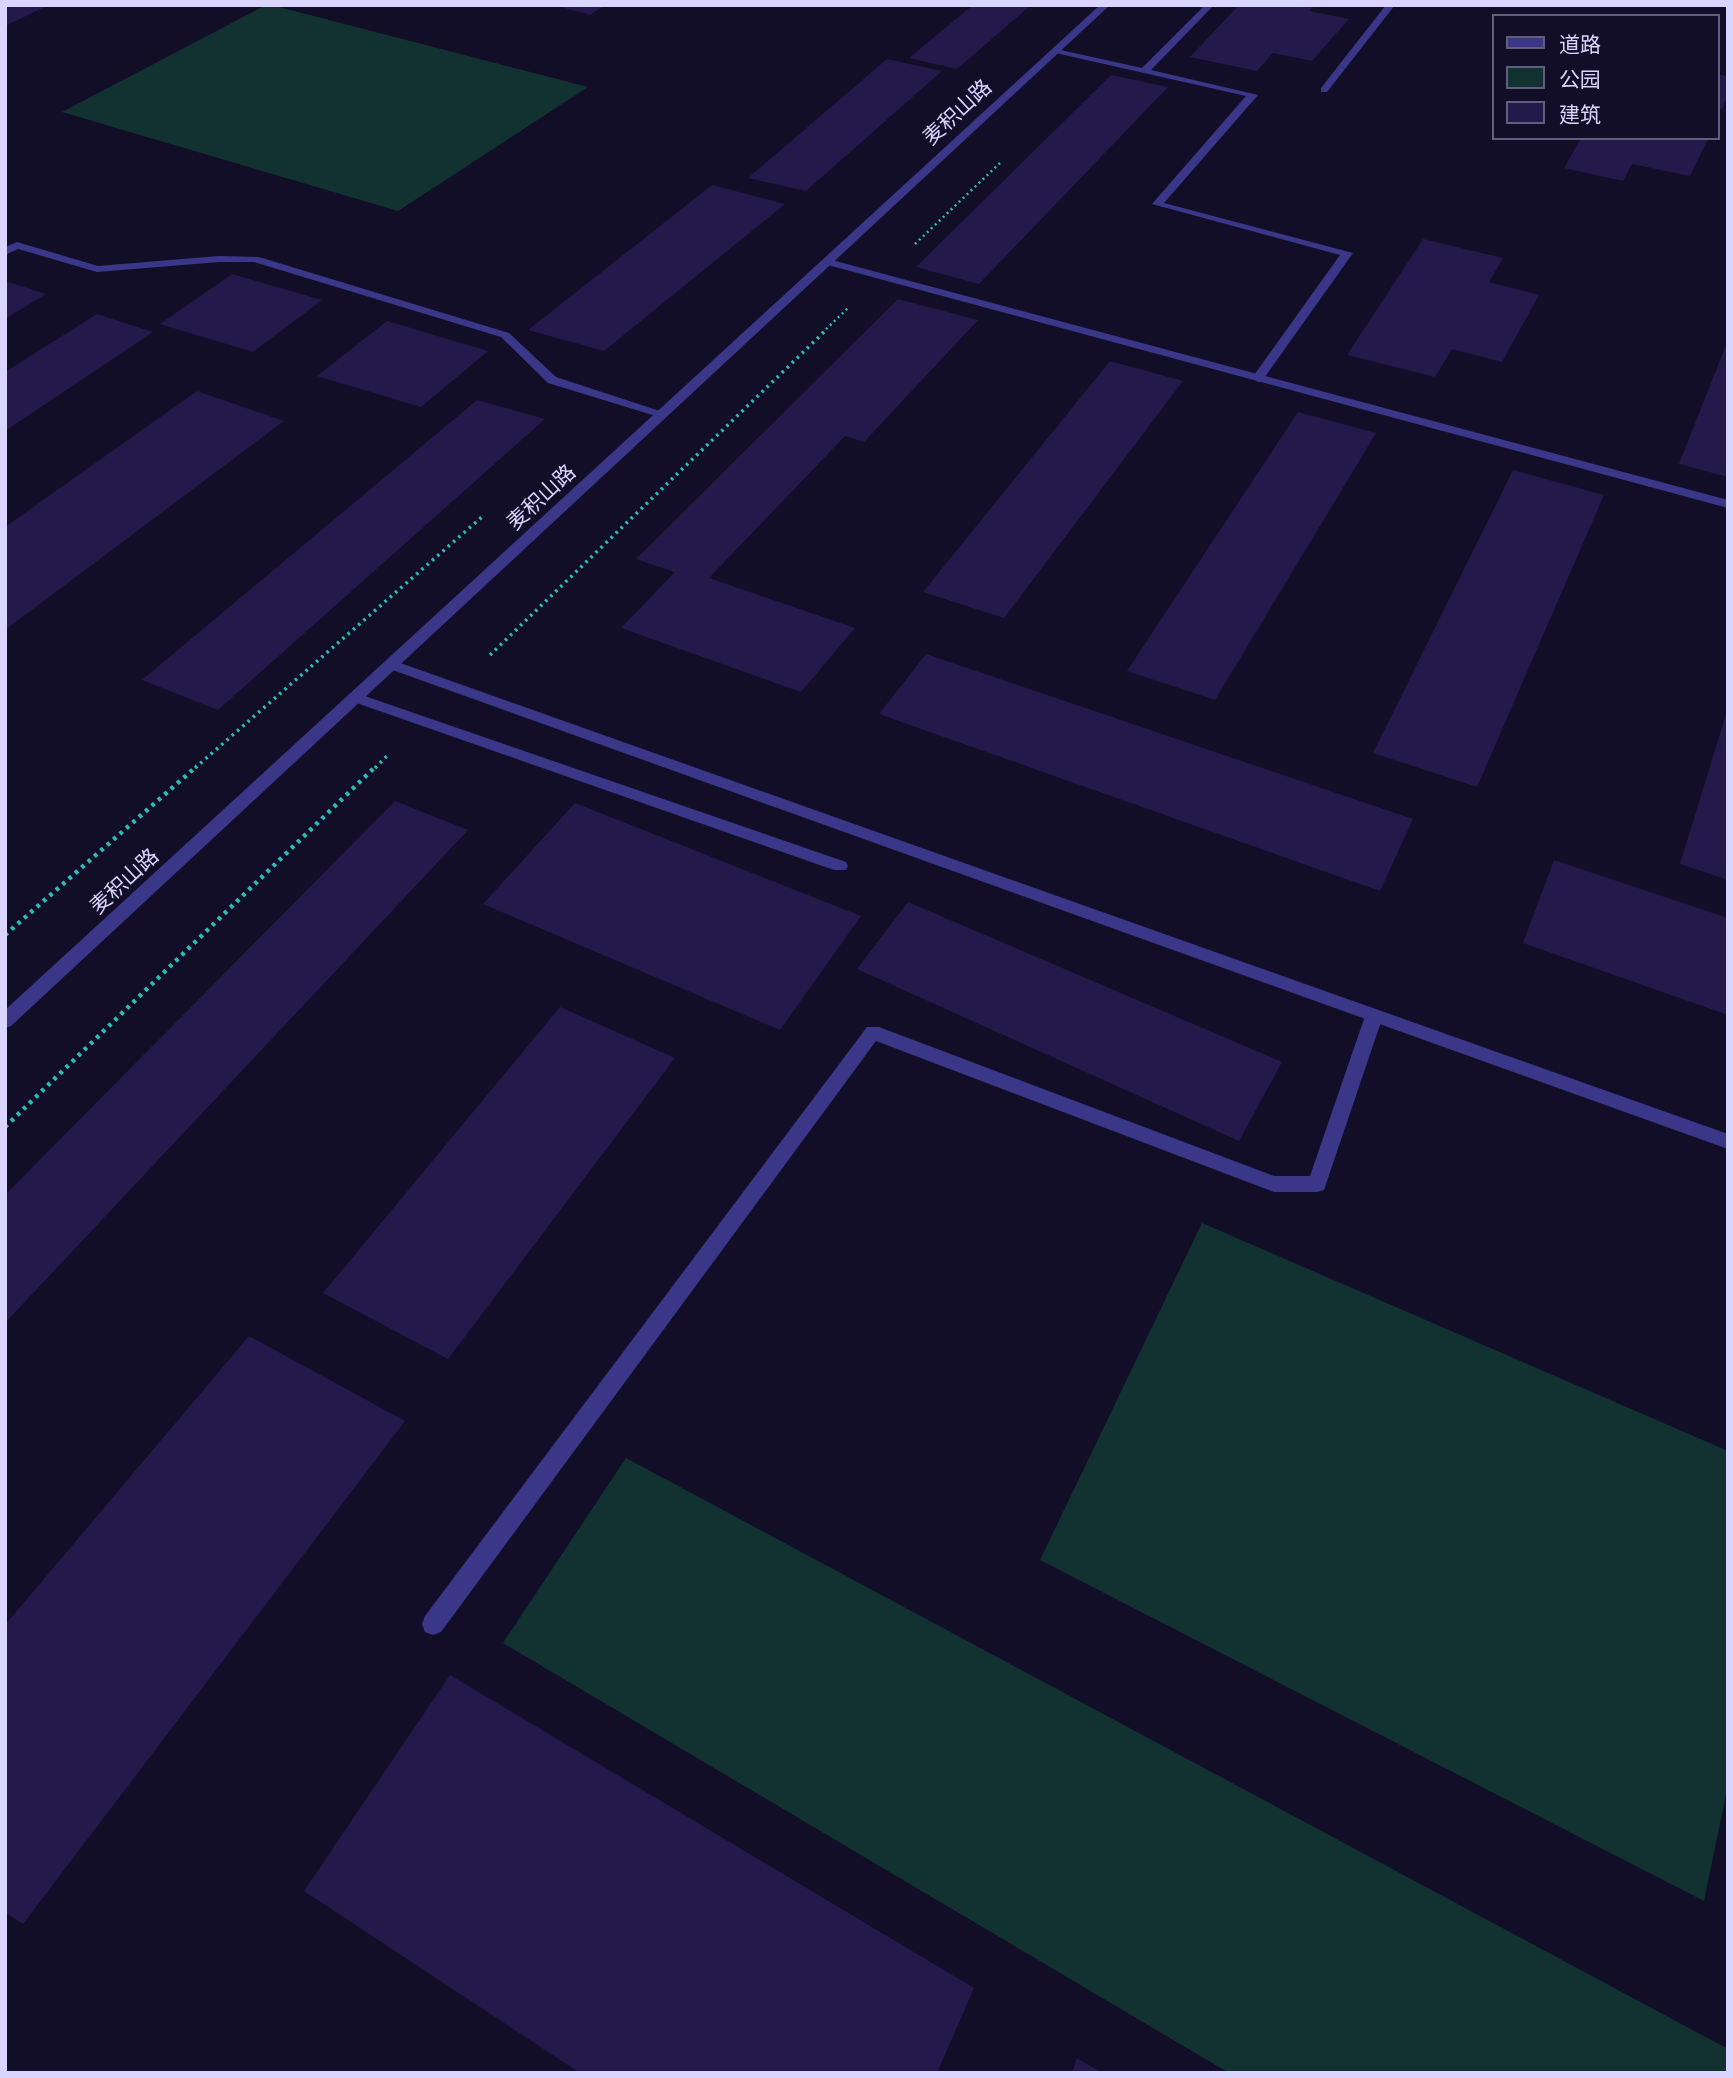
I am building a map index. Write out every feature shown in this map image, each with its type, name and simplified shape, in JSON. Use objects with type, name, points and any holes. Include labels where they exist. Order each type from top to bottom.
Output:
[{"type":"street","name":"麦积山路","points":[[5,1021],[1106,5]]},
{"type":"street","points":[[1144,71],[1210,5]]},
{"type":"street","points":[[1324,90],[1391,5]]},
{"type":"street","points":[[1056,52],[1253,95],[1157,204],[1347,253],[1258,378]]},
{"type":"street","points":[[5,252],[17,245],[97,269],[219,259],[255,259],[505,335],[552,380],[663,414]]},
{"type":"street","points":[[828,262],[1728,505]]},
{"type":"street","points":[[392,665],[1728,1142]]},
{"type":"street","points":[[356,698],[840,866]]},
{"type":"street","points":[[433,1624],[873,1032],[1274,1184],[1317,1184],[1374,1016]]},
{"type":"path","points":[[456,688],[1007,156]]},
{"type":"path","points":[[5,1127],[423,721]]},
{"type":"green space","points":[[266,5],[588,87],[398,211],[62,112]]},
{"type":"green space","points":[[1202,1223],[1728,1451],[1728,1785],[1704,1901],[1040,1560]]},
{"type":"green space","points":[[626,1458],[1728,2049],[1728,2073],[1229,2073],[503,1643]]},
{"type":"building","points":[[5,5],[49,5],[5,26]]},
{"type":"building","points":[[554,5],[605,5],[590,15]]},
{"type":"building","points":[[973,5],[1031,5],[957,69],[909,58]]},
{"type":"building","points":[[1239,5],[1314,5],[1309,11],[1349,19],[1312,61],[1273,53],[1257,71],[1190,57]]},
{"type":"building","points":[[887,59],[942,71],[806,191],[748,178]]},
{"type":"building","points":[[1719,74],[1728,76],[1728,96],[1722,109],[1719,108]]},
{"type":"building","points":[[1111,75],[1168,87],[979,284],[916,267]]},
{"type":"building","points":[[1580,140],[1708,140],[1690,176],[1632,164],[1623,181],[1564,168]]},
{"type":"building","points":[[712,185],[785,204],[604,351],[528,330]]},
{"type":"building","points":[[1423,239],[1503,258],[1489,282],[1539,295],[1502,362],[1452,349],[1435,377],[1347,355]]},
{"type":"building","points":[[232,274],[322,300],[253,352],[160,324]]},
{"type":"building","points":[[5,281],[46,294],[5,319]]},
{"type":"building","points":[[898,299],[978,320],[864,442],[845,436],[709,578],[855,628],[801,692],[621,628],[675,572],[636,559]]},
{"type":"building","points":[[97,314],[153,332],[5,431],[5,372]]},
{"type":"building","points":[[387,321],[488,351],[421,407],[317,376]]},
{"type":"building","points":[[1728,340],[1728,477],[1679,464]]},
{"type":"building","points":[[1110,361],[1183,381],[1004,618],[923,592]]},
{"type":"building","points":[[197,391],[284,421],[5,630],[5,527]]},
{"type":"building","points":[[477,400],[545,419],[218,710],[142,680]]},
{"type":"building","points":[[1298,412],[1376,433],[1215,700],[1127,671]]},
{"type":"building","points":[[1513,470],[1604,495],[1477,787],[1373,753]]},
{"type":"building","points":[[926,654],[1413,819],[1380,891],[879,714]]},
{"type":"building","points":[[1728,711],[1728,880],[1680,864]]},
{"type":"building","points":[[395,801],[468,830],[5,1323],[5,1195]]},
{"type":"building","points":[[575,803],[861,916],[780,1030],[483,904]]},
{"type":"building","points":[[1554,860],[1728,918],[1728,1015],[1523,943]]},
{"type":"building","points":[[908,902],[1282,1062],[1239,1141],[857,969]]},
{"type":"building","points":[[560,1007],[675,1058],[448,1359],[323,1293]]},
{"type":"building","points":[[249,1336],[405,1421],[23,1924],[5,1912],[5,1625]]},
{"type":"building","points":[[450,1675],[974,1988],[937,2073],[580,2073],[304,1891]]},
{"type":"building","points":[[1077,2058],[1102,2073],[1072,2073]]}]
